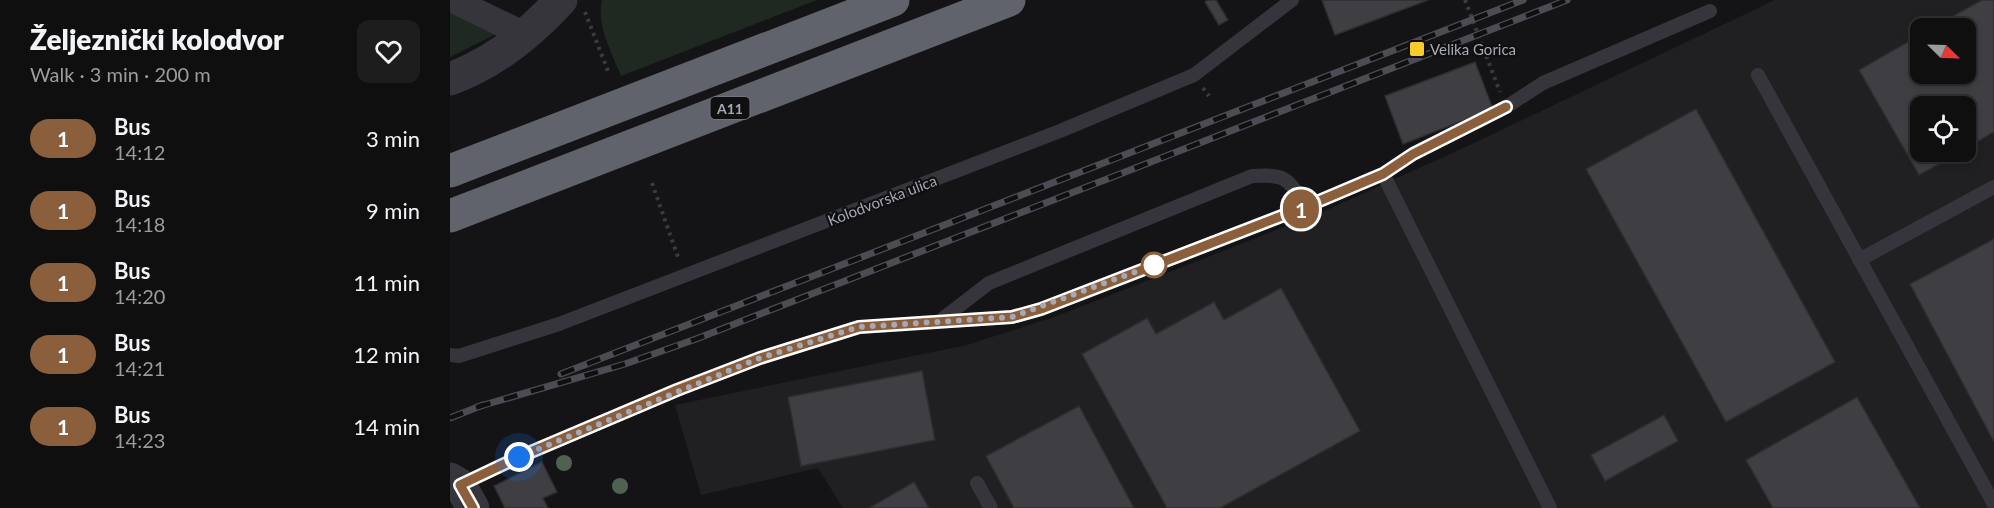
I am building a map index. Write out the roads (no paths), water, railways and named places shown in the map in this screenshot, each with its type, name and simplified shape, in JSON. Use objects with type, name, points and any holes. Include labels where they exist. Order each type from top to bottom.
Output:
[{"type":"highway","points":[[450,171],[893,0]]},
{"type":"highway","name":"A11","points":[[450,216],[1009,0]]},
{"type":"street","points":[[453,0],[527,36]]},
{"type":"street","points":[[458,76],[527,36],[573,5]]},
{"type":"lane","name":"Kolodvorska ulica","points":[[450,355],[459,356],[559,324],[1060,131],[1194,75],[1292,0]]},
{"type":"lane","points":[[461,491],[519,457],[760,358],[859,327],[1012,317],[1041,309],[1305,207],[1383,174],[1413,154],[1506,107],[1544,83],[1710,11]]},
{"type":"lane","points":[[1758,75],[1994,504]]},
{"type":"lane","points":[[1383,174],[1550,508]]},
{"type":"lane","points":[[941,320],[989,283],[1252,176],[1277,175],[1291,184],[1305,207]]},
{"type":"lane","points":[[1859,260],[1994,187]]},
{"type":"lane","points":[[976,483],[991,508]]},
{"type":"railway","points":[[561,374],[1523,0]]},
{"type":"railway","points":[[477,407],[625,364],[696,339],[1567,0]]},
{"type":"railway","points":[[450,418],[483,405]]},
{"type":"place","name":"Velika Gorica","points":[[1417,49]]}]
